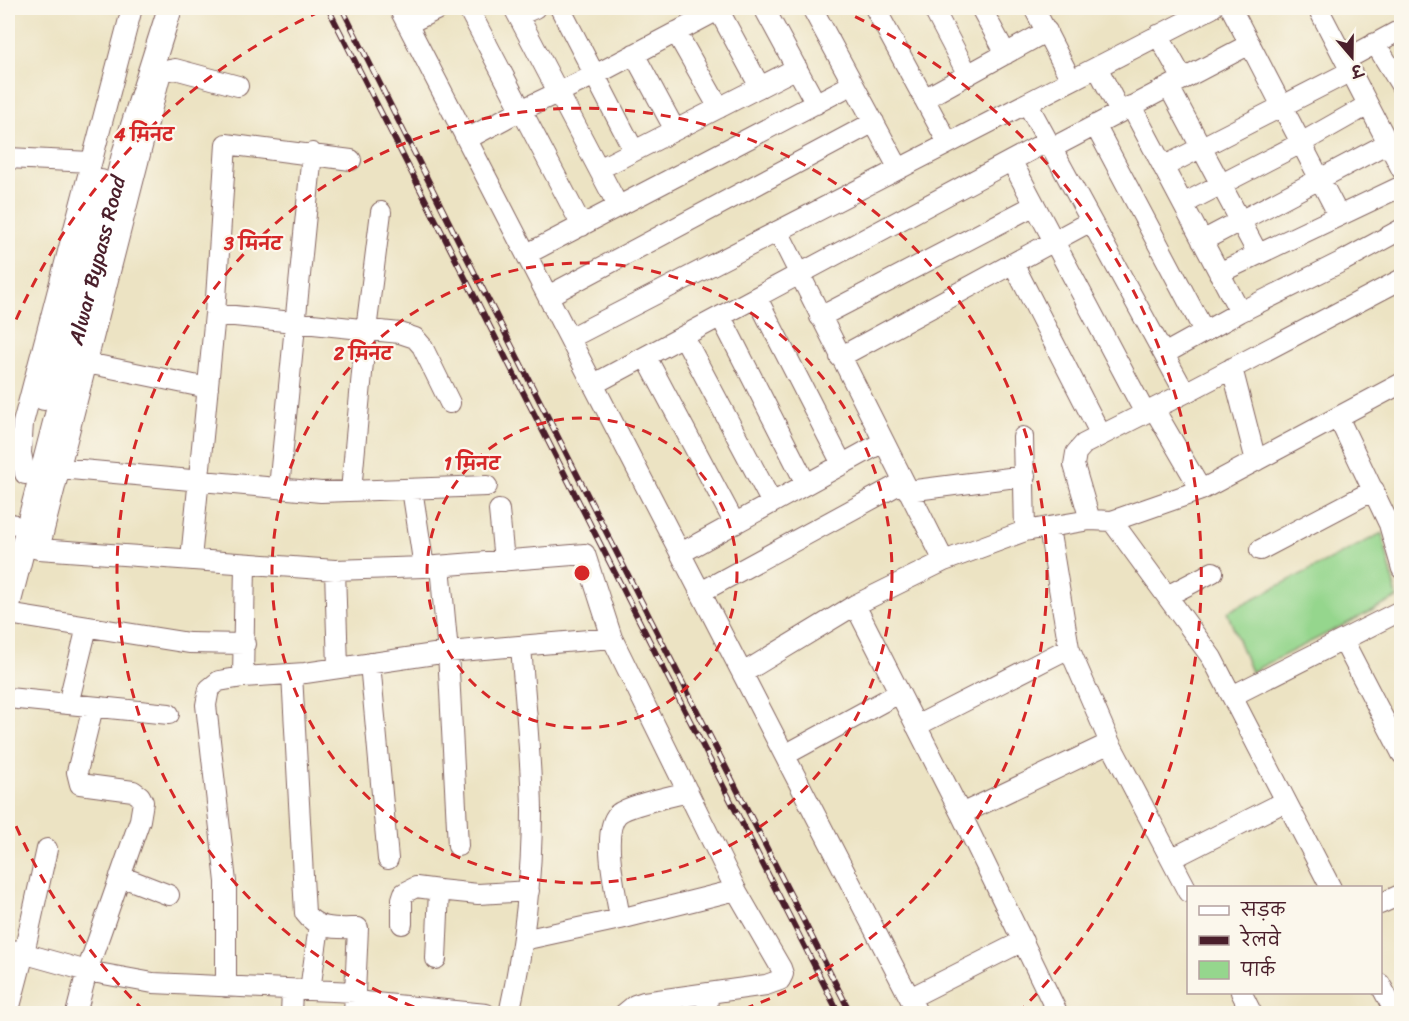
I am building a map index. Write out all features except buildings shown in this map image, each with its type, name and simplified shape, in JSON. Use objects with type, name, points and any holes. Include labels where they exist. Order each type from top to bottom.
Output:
[{"type":"main road","points":[[18,537],[50,408],[100,183],[153,8]]},
{"type":"main road","name":"Alwar Bypass Road","points":[[50,408],[82,324],[126,151],[170,8]]},
{"type":"main road","points":[[8,600],[25,474],[50,408]]},
{"type":"street","points":[[25,474],[15,436],[26,411],[132,8]]},
{"type":"street","points":[[440,8],[403,16],[914,1006],[1023,941]]},
{"type":"street","points":[[468,8],[582,226]]},
{"type":"street","points":[[560,8],[634,151]]},
{"type":"street","points":[[467,139],[595,75],[720,8],[760,87]]},
{"type":"street","points":[[764,8],[816,104]]},
{"type":"street","points":[[812,8],[899,169]]},
{"type":"street","points":[[875,8],[948,144]]},
{"type":"street","points":[[933,8],[968,75]]},
{"type":"street","points":[[981,8],[1006,54]]},
{"type":"street","points":[[1034,8],[1071,80]]},
{"type":"street","points":[[570,338],[1212,8]]},
{"type":"street","points":[[1231,8],[1339,216]]},
{"type":"street","points":[[1318,8],[1401,170]]},
{"type":"street","points":[[523,10],[559,92],[618,206]]},
{"type":"street","points":[[1163,167],[1282,105],[1348,65],[1375,43],[1401,29]]},
{"type":"street","points":[[924,99],[1047,31]]},
{"type":"street","points":[[676,32],[719,108]]},
{"type":"street","points":[[1158,35],[1200,147],[1258,254]]},
{"type":"street","points":[[1375,43],[1401,87]]},
{"type":"street","points":[[594,384],[1012,162],[1095,125],[1250,44]]},
{"type":"street","points":[[634,54],[675,130]]},
{"type":"street","points":[[1096,67],[1163,167],[1239,312]]},
{"type":"street","points":[[599,169],[797,68]]},
{"type":"street","points":[[238,86],[175,69],[164,71],[160,76],[60,468],[18,537],[191,559],[335,570],[432,567],[585,554],[612,638],[736,890],[783,974],[780,980],[766,985],[644,1002],[635,1005],[624,1014]]},
{"type":"street","points":[[526,254],[853,84]]},
{"type":"street","points":[[1027,103],[1185,393]]},
{"type":"street","points":[[1183,204],[1301,143],[1368,105]]},
{"type":"street","points":[[548,296],[874,122]]},
{"type":"street","points":[[1095,125],[1204,331]]},
{"type":"street","points":[[1202,241],[1388,143]]},
{"type":"street","points":[[191,559],[215,314],[226,144],[312,153],[351,160]]},
{"type":"street","points":[[279,488],[312,153]]},
{"type":"street","points":[[8,158],[91,162]]},
{"type":"street","points":[[1012,162],[1053,242],[1149,411],[1202,490]]},
{"type":"street","points":[[1219,273],[1401,186]]},
{"type":"street","points":[[820,317],[1035,205]]},
{"type":"street","points":[[351,490],[366,330],[381,212]]},
{"type":"street","points":[[840,357],[1091,221]]},
{"type":"street","points":[[1164,354],[1239,312],[1343,261],[1401,229]]},
{"type":"street","points":[[778,231],[944,561]]},
{"type":"street","points":[[1013,263],[1101,435]]},
{"type":"street","points":[[1090,520],[1074,465],[1076,453],[1084,444],[1401,279]]},
{"type":"street","points":[[757,298],[842,464]]},
{"type":"street","points":[[215,314],[400,333],[415,338],[422,346],[450,403]]},
{"type":"street","points":[[721,317],[806,484]]},
{"type":"street","points":[[684,336],[772,503]]},
{"type":"street","points":[[646,357],[735,524]]},
{"type":"street","points":[[87,363],[208,388]]},
{"type":"street","points":[[1232,368],[1256,461]]},
{"type":"street","points":[[743,673],[855,605],[944,561],[1025,531],[1090,520],[1112,521],[1202,490],[1401,383]]},
{"type":"street","points":[[1338,417],[1389,524],[1401,569]]},
{"type":"street","points":[[1023,437],[1025,531]]},
{"type":"street","points":[[681,554],[883,442]]},
{"type":"street","points":[[60,468],[321,492],[487,486]]},
{"type":"street","points":[[701,592],[906,487],[1025,476]]},
{"type":"street","points":[[412,489],[432,567],[448,652],[458,846]]},
{"type":"street","points":[[1260,550],[1374,490]]},
{"type":"street","points":[[499,510],[504,561]]},
{"type":"street","points":[[1112,521],[1212,658],[1330,886]]},
{"type":"street","points":[[1049,528],[1069,648],[1110,743],[1187,890]]},
{"type":"street","points":[[243,677],[245,564]]},
{"type":"street","points":[[335,570],[338,668]]},
{"type":"street","points":[[1167,596],[1213,572]]},
{"type":"street","points":[[8,600],[87,627],[189,643],[245,644]]},
{"type":"street","points":[[855,605],[1059,1014]]},
{"type":"street","points":[[1232,696],[1401,610]]},
{"type":"street","points":[[68,704],[87,627]]},
{"type":"street","points":[[226,987],[226,882],[206,705],[209,689],[213,684],[243,677],[292,674],[448,652],[612,638]]},
{"type":"street","points":[[1343,640],[1401,754]]},
{"type":"street","points":[[509,1014],[523,940],[529,891],[531,789],[521,646]]},
{"type":"street","points":[[916,726],[1069,648]]},
{"type":"street","points":[[370,663],[388,860]]},
{"type":"street","points":[[292,674],[305,914],[319,926],[358,927],[355,1002]]},
{"type":"street","points":[[785,755],[899,693]]},
{"type":"street","points":[[8,698],[169,714]]},
{"type":"street","points":[[76,1014],[87,971],[140,820],[143,802],[140,796],[133,791],[89,786],[80,784],[77,780],[93,706]]},
{"type":"street","points":[[961,814],[1110,743]]},
{"type":"street","points":[[620,919],[610,844],[613,822],[617,815],[626,809],[688,792]]},
{"type":"street","points":[[1171,859],[1286,801]]},
{"type":"street","points":[[8,1014],[16,951],[47,849]]},
{"type":"street","points":[[120,876],[169,895]]},
{"type":"street","points":[[438,925],[397,924],[404,893],[416,887],[478,894],[529,891]]},
{"type":"street","points":[[436,960],[439,890]]},
{"type":"street","points":[[523,940],[736,890]]},
{"type":"street","points":[[1382,903],[1401,894]]},
{"type":"street","points":[[291,1014],[301,990],[319,926]]},
{"type":"street","points":[[16,951],[87,971],[153,982],[301,990],[355,1002],[486,1014]]},
{"type":"street","points":[[1382,988],[1396,1014]]},
{"type":"street","points":[[707,1014],[708,994]]},
{"type":"street","points":[[1242,994],[1252,1014]]},
{"type":"green space","points":[[1382,533],[1397,598],[1251,672],[1227,612]]},
{"type":"railway","points":[[328,8],[839,1014]]},
{"type":"railway","points":[[342,8],[851,1014]]}]
